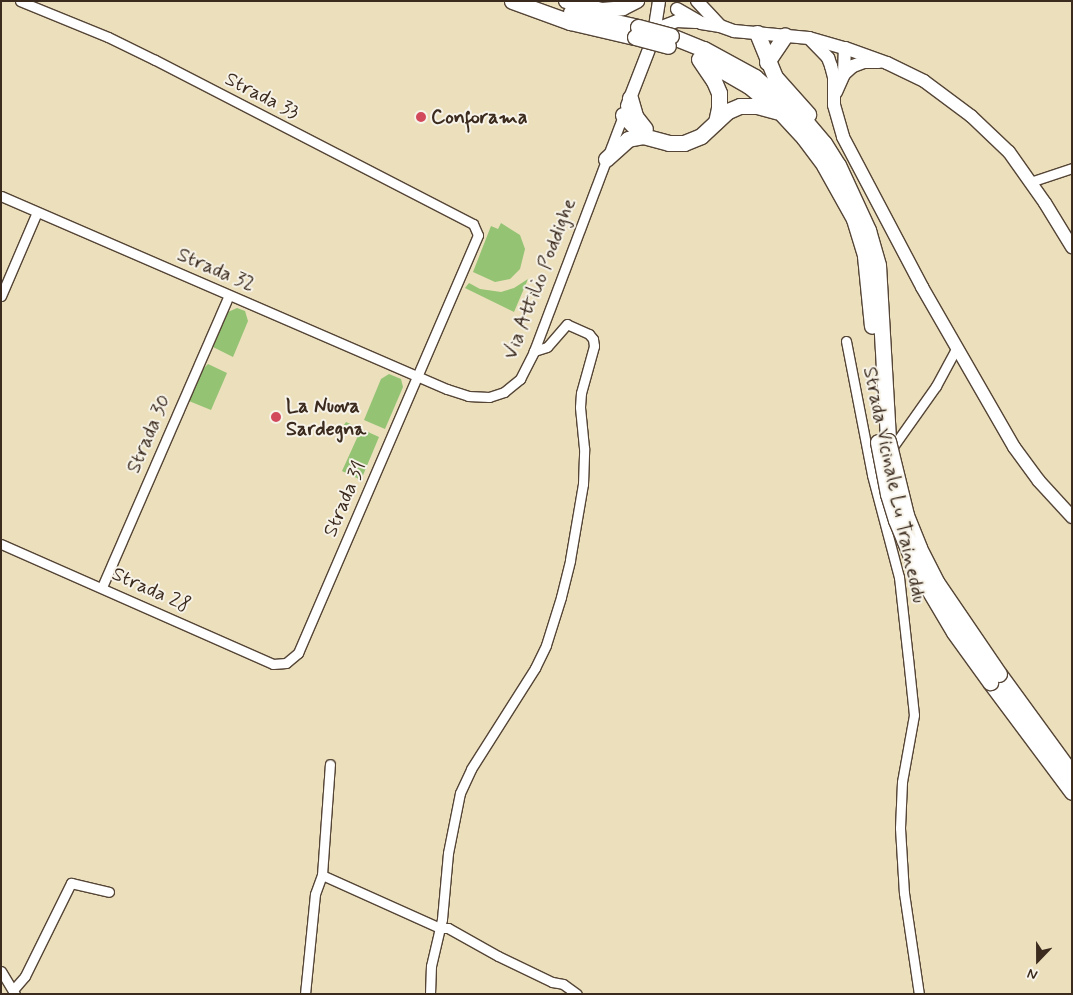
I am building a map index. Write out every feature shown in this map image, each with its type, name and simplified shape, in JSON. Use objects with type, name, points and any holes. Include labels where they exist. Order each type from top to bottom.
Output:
[{"type":"highway","points":[[512,1],[570,22],[667,36],[704,49],[755,76],[807,124],[824,143],[838,164],[865,222],[878,265],[883,441]]},
{"type":"highway","points":[[537,1],[637,32]]},
{"type":"highway","points":[[757,33],[767,62],[775,77],[814,122],[824,143]]},
{"type":"highway","points":[[767,62],[785,35]]},
{"type":"highway","points":[[667,36],[698,57],[749,86],[780,112],[804,138],[824,165],[854,219],[865,256],[869,281],[883,441],[906,515],[919,548],[937,583],[995,678],[1072,792]]},
{"type":"highway","points":[[698,57],[714,81],[718,93],[719,108],[716,122]]},
{"type":"highway","points":[[630,98],[635,116],[646,131],[660,140]]},
{"type":"highway","points":[[606,159],[628,139],[643,136],[669,143],[684,143],[701,136],[728,111],[740,106],[757,106],[780,112]]},
{"type":"highway","points":[[623,115],[643,136]]},
{"type":"highway","points":[[995,678],[1072,774]]},
{"type":"main road","points":[[566,1],[602,10],[624,8],[637,1]]},
{"type":"street","name":"Strada 33","points":[[20,1],[108,37],[155,60],[473,224],[478,235]]},
{"type":"street","points":[[659,1],[665,8],[679,6],[701,23]]},
{"type":"street","points":[[623,115],[653,39],[659,1]]},
{"type":"street","points":[[697,1],[720,26]]},
{"type":"street","points":[[667,36],[679,6]]},
{"type":"street","points":[[653,39],[667,36],[686,20],[720,26],[734,31],[809,38],[887,62],[924,82],[971,116],[1009,152],[1072,247]]},
{"type":"street","points":[[809,38],[828,58],[839,75]]},
{"type":"street","points":[[844,48],[836,60],[839,75],[834,105],[843,137],[922,287],[1014,447],[1039,481],[1072,517]]},
{"type":"street","points":[[839,75],[853,66],[864,62],[887,62]]},
{"type":"street","name":"Via Attilio Poddighe","points":[[418,376],[468,396],[489,397],[504,392],[520,379],[534,351],[623,115]]},
{"type":"street","points":[[1030,182],[1072,168]]},
{"type":"street","name":"Strada 32","points":[[1,196],[418,376]]},
{"type":"street","points":[[1,296],[37,212]]},
{"type":"street","name":"Strada 31","points":[[286,663],[298,653],[478,235]]},
{"type":"street","name":"Strada 30","points":[[102,587],[228,295]]},
{"type":"street","points":[[430,994],[431,966],[440,928],[448,853],[460,793],[471,769],[534,668],[549,638],[570,560],[583,484],[584,448],[580,406],[581,393],[594,346],[593,339],[588,334],[566,324],[547,347],[534,351]]},
{"type":"street","name":"Strada Vicinale Lu Traineddu","points":[[846,341],[872,475],[899,577],[914,715],[902,782],[900,828],[904,893],[919,994]]},
{"type":"street","points":[[872,475],[936,386],[957,347]]},
{"type":"street","name":"Strada 28","points":[[1,544],[273,664],[286,663]]},
{"type":"street","points":[[305,994],[312,941],[315,894],[322,874],[330,764]]},
{"type":"street","points":[[322,874],[440,928],[448,928],[498,956],[552,982],[563,984],[577,994]]},
{"type":"street","points":[[1,971],[14,992],[25,976],[71,883],[109,892]]},
{"type":"green space","points":[[501,223],[520,235],[525,249],[520,269],[510,279],[495,282],[473,272],[491,226],[498,229]]},
{"type":"green space","points":[[528,279],[514,312],[465,288],[469,283],[480,289],[501,292],[514,288]]},
{"type":"green space","points":[[237,308],[245,311],[248,321],[233,357],[213,347],[228,312]]},
{"type":"green space","points":[[208,364],[227,373],[211,410],[189,401],[204,368]]},
{"type":"green space","points":[[389,374],[401,379],[403,387],[385,429],[364,420],[381,379]]},
{"type":"green space","points":[[346,422],[379,437],[361,480],[342,471],[357,438],[352,426],[344,425]]},
{"type":"place","name":"Conforama","points":[[421,117]]},
{"type":"place","name":"La Nuova Sardegna","points":[[276,417]]}]
